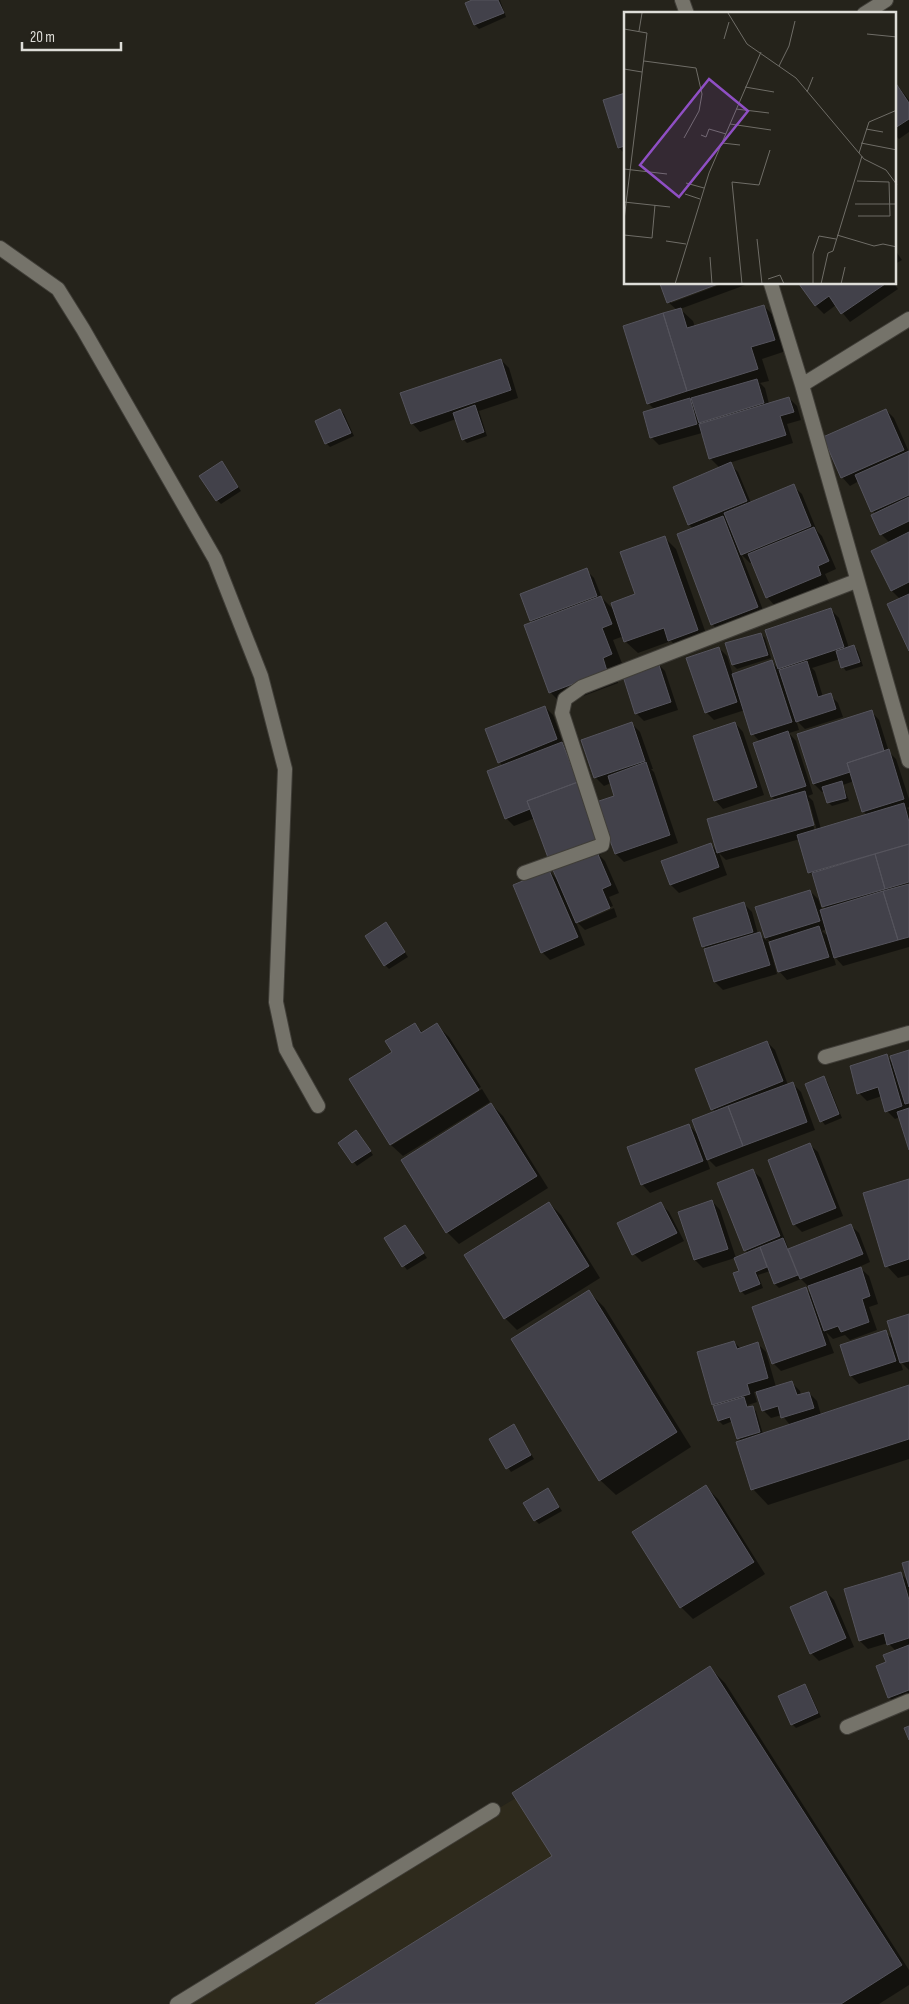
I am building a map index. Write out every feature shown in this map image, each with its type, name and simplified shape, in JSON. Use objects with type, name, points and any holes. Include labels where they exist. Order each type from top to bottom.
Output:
[{"type":"street","points":[[682,0],[686,12]]},
{"type":"street","points":[[867,12],[886,0]]},
{"type":"street","points":[[0,248],[58,289],[83,329],[215,559],[261,676],[285,769],[276,1002],[286,1049],[318,1106]]},
{"type":"street","points":[[770,285],[802,385],[856,580],[909,758]]},
{"type":"street","points":[[802,385],[909,319]]},
{"type":"street","points":[[524,873],[602,845],[603,839],[562,713],[565,699],[582,687],[856,580]]},
{"type":"street","points":[[824,1057],[909,1033]]},
{"type":"street","points":[[847,1727],[909,1700]]},
{"type":"street","points":[[177,2004],[493,1810]]},
{"type":"shaded area","points":[[709,1680],[831,2004],[178,2004]]},
{"type":"building","points":[[472,0],[498,0],[504,13],[474,25],[465,3]]},
{"type":"building","points":[[896,84],[909,103],[909,119],[896,127]]},
{"type":"building","points":[[624,93],[624,146],[618,148],[603,100]]},
{"type":"building","points":[[660,285],[715,285],[667,303]]},
{"type":"building","points":[[800,285],[884,285],[841,314],[829,296],[815,306]]},
{"type":"building","points":[[764,305],[775,340],[751,347],[758,369],[687,391],[663,313],[681,308],[687,328]]},
{"type":"building","points":[[663,313],[687,391],[647,404],[623,326]]},
{"type":"building","points":[[501,359],[511,390],[411,424],[400,393]]},
{"type":"building","points":[[757,379],[764,403],[699,423],[691,398]]},
{"type":"building","points":[[789,397],[794,412],[780,416],[786,435],[709,459],[699,424]]},
{"type":"building","points":[[690,398],[697,424],[650,438],[643,412]]},
{"type":"building","points":[[475,405],[484,432],[462,440],[453,413]]},
{"type":"building","points":[[340,409],[351,433],[325,444],[315,421]]},
{"type":"building","points":[[886,409],[904,450],[841,478],[823,437]]},
{"type":"building","points":[[909,451],[909,495],[871,512],[855,475]]},
{"type":"building","points":[[222,461],[238,487],[216,501],[199,476]]},
{"type":"building","points":[[731,462],[747,501],[688,525],[673,487]]},
{"type":"building","points":[[794,484],[811,526],[741,555],[724,513]]},
{"type":"building","points":[[909,497],[909,521],[880,535],[871,515]]},
{"type":"building","points":[[723,516],[758,607],[711,625],[677,534]]},
{"type":"building","points":[[814,527],[829,561],[818,566],[821,575],[766,598],[748,554]]},
{"type":"building","points":[[909,532],[909,582],[891,591],[871,551]]},
{"type":"building","points":[[665,536],[698,630],[668,641],[664,628],[624,642],[611,603],[635,594],[620,552]]},
{"type":"building","points":[[587,568],[597,596],[530,621],[520,594]]},
{"type":"building","points":[[909,594],[909,651],[887,604]]},
{"type":"building","points":[[601,596],[612,624],[602,628],[612,654],[603,658],[607,671],[549,693],[524,625]]},
{"type":"building","points":[[831,608],[844,647],[778,669],[765,630]]},
{"type":"building","points":[[761,633],[768,655],[732,665],[725,643]]},
{"type":"building","points":[[854,645],[860,662],[841,668],[836,651]]},
{"type":"building","points":[[719,647],[737,702],[705,713],[686,658]]},
{"type":"building","points":[[772,660],[792,722],[751,735],[732,674]]},
{"type":"building","points":[[807,661],[818,697],[831,693],[836,709],[796,722],[779,670]]},
{"type":"building","points":[[658,662],[671,702],[635,714],[622,673]]},
{"type":"building","points":[[545,706],[557,739],[498,763],[485,729]]},
{"type":"building","points":[[872,710],[884,751],[847,763],[850,772],[813,784],[797,734]]},
{"type":"building","points":[[632,722],[645,761],[594,778],[581,740]]},
{"type":"building","points":[[735,722],[757,787],[714,801],[693,736]]},
{"type":"building","points":[[788,731],[806,786],[771,797],[753,743]]},
{"type":"building","points":[[562,742],[578,782],[527,801],[530,809],[505,819],[487,771]]},
{"type":"building","points":[[889,749],[904,799],[862,812],[847,763]]},
{"type":"building","points":[[646,762],[670,835],[615,854],[596,802],[614,796],[608,776]]},
{"type":"building","points":[[842,781],[846,798],[827,803],[822,787]]},
{"type":"building","points":[[578,782],[601,843],[550,863],[527,801]]},
{"type":"building","points":[[805,791],[814,825],[717,853],[707,819]]},
{"type":"building","points":[[904,803],[909,822],[909,844],[808,873],[797,835]]},
{"type":"building","points":[[711,843],[719,867],[670,885],[661,861]]},
{"type":"building","points":[[909,844],[909,882],[885,889],[875,854]]},
{"type":"building","points":[[597,852],[611,885],[602,889],[610,908],[576,923],[553,870]]},
{"type":"building","points":[[875,854],[885,889],[822,907],[812,873]]},
{"type":"building","points":[[549,870],[578,937],[541,953],[513,885]]},
{"type":"building","points":[[909,884],[909,937],[898,940],[883,891]]},
{"type":"building","points":[[810,890],[820,921],[765,938],[755,907]]},
{"type":"building","points":[[883,891],[898,940],[834,958],[820,910]]},
{"type":"building","points":[[744,902],[753,932],[702,947],[693,918]]},
{"type":"building","points":[[386,922],[405,952],[384,966],[365,936]]},
{"type":"building","points":[[819,926],[829,957],[778,972],[769,942]]},
{"type":"building","points":[[760,932],[770,965],[714,982],[704,949]]},
{"type":"building","points":[[415,1023],[421,1033],[437,1023],[479,1090],[390,1145],[349,1079],[392,1052],[385,1041]]},
{"type":"building","points":[[767,1041],[783,1081],[711,1110],[695,1069]]},
{"type":"building","points":[[909,1050],[909,1103],[905,1104],[890,1056]]},
{"type":"building","points":[[887,1054],[902,1106],[885,1112],[878,1087],[857,1094],[850,1066]]},
{"type":"building","points":[[824,1076],[839,1114],[820,1122],[805,1084]]},
{"type":"building","points":[[793,1082],[807,1122],[743,1146],[728,1106]]},
{"type":"building","points":[[491,1103],[537,1176],[446,1233],[401,1160]]},
{"type":"building","points":[[728,1106],[743,1146],[707,1160],[692,1120]]},
{"type":"building","points":[[909,1108],[909,1150],[897,1112]]},
{"type":"building","points":[[689,1124],[703,1161],[641,1185],[627,1147]]},
{"type":"building","points":[[356,1130],[371,1151],[352,1163],[338,1143]]},
{"type":"building","points":[[810,1143],[836,1208],[793,1225],[768,1160]]},
{"type":"building","points":[[753,1169],[780,1236],[744,1251],[717,1183]]},
{"type":"building","points":[[909,1179],[909,1259],[885,1267],[863,1193]]},
{"type":"building","points":[[712,1200],[728,1249],[694,1260],[678,1212]]},
{"type":"building","points":[[549,1202],[589,1266],[504,1319],[464,1255]]},
{"type":"building","points":[[661,1202],[677,1233],[632,1255],[617,1223]]},
{"type":"building","points":[[851,1224],[863,1254],[800,1279],[788,1249]]},
{"type":"building","points":[[405,1225],[424,1253],[402,1267],[384,1238]]},
{"type":"building","points":[[783,1238],[798,1275],[774,1284],[760,1247]]},
{"type":"building","points":[[760,1247],[767,1267],[755,1272],[760,1284],[740,1292],[733,1273],[739,1271],[734,1258]]},
{"type":"building","points":[[861,1267],[870,1296],[862,1299],[869,1322],[841,1332],[838,1326],[824,1331],[808,1286]]},
{"type":"building","points":[[806,1287],[826,1345],[772,1364],[752,1307]]},
{"type":"building","points":[[589,1290],[677,1432],[599,1481],[511,1339]]},
{"type":"building","points":[[909,1314],[909,1361],[900,1363],[887,1321]]},
{"type":"building","points":[[886,1330],[896,1361],[850,1376],[840,1345]]},
{"type":"building","points":[[734,1341],[737,1349],[758,1342],[768,1378],[747,1384],[750,1394],[712,1405],[697,1352]]},
{"type":"building","points":[[792,1381],[797,1395],[809,1392],[814,1408],[781,1418],[778,1406],[762,1411],[756,1392]]},
{"type":"building","points":[[909,1385],[909,1439],[751,1490],[736,1442]]},
{"type":"building","points":[[744,1397],[747,1407],[753,1406],[760,1432],[737,1439],[730,1417],[718,1421],[713,1406]]},
{"type":"building","points":[[514,1424],[531,1455],[506,1469],[489,1439]]},
{"type":"building","points":[[706,1485],[754,1562],[680,1608],[632,1532]]},
{"type":"building","points":[[548,1488],[559,1507],[534,1521],[523,1503]]},
{"type":"building","points":[[909,1561],[909,1587],[902,1563]]},
{"type":"building","points":[[901,1572],[909,1600],[909,1638],[887,1645],[884,1633],[859,1641],[844,1589]]},
{"type":"building","points":[[826,1591],[846,1638],[810,1654],[790,1607]]},
{"type":"building","points":[[909,1645],[909,1690],[888,1698],[876,1666],[886,1662],[883,1655]]},
{"type":"building","points":[[710,1666],[902,1965],[841,2004],[315,2004],[552,1856],[512,1793]]},
{"type":"building","points":[[805,1684],[818,1713],[791,1725],[778,1696]]},
{"type":"building","points":[[909,1726],[909,1740],[904,1728]]}]
